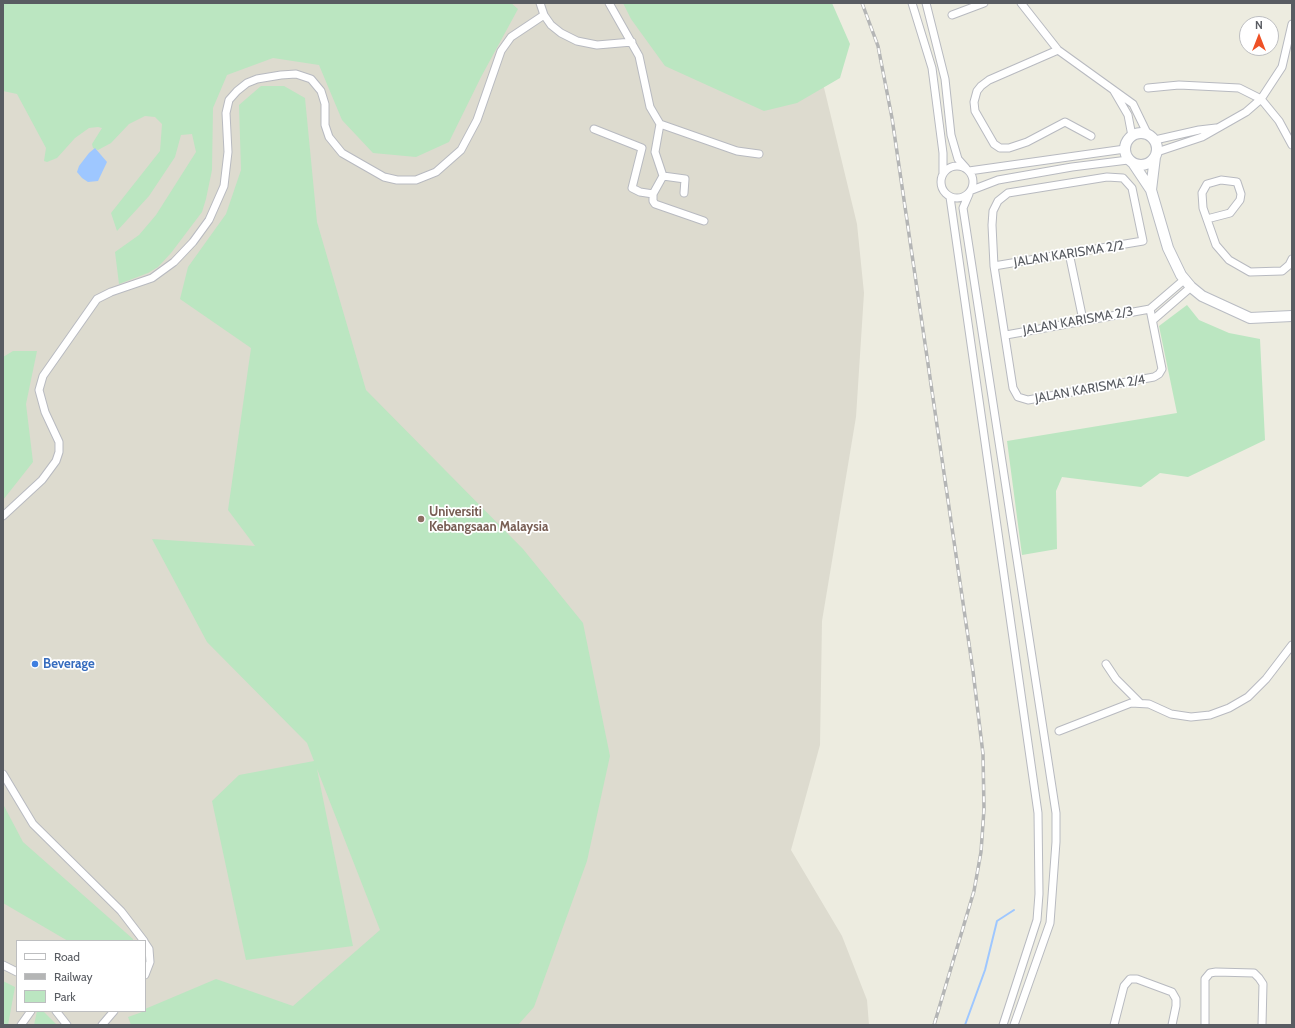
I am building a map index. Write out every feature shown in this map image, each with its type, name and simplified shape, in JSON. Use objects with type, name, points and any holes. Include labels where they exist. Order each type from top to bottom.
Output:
[{"type":"street","points":[[540,3],[544,15],[551,25],[577,41],[597,45],[632,42]]},
{"type":"street","points":[[609,3],[639,56],[650,107],[660,124],[737,151],[759,154]]},
{"type":"street","points":[[912,3],[932,68],[943,153],[943,174],[941,179],[942,190],[950,197],[963,198],[970,192],[998,180],[1072,167],[1131,162],[1145,165],[1156,155],[1202,138],[1246,112],[1261,99],[1282,67],[1292,24]]},
{"type":"street","points":[[926,3],[945,79],[951,136],[958,159],[974,180],[963,208],[1056,813],[1056,842],[1050,923],[1014,1025]]},
{"type":"street","points":[[952,15],[984,3]]},
{"type":"street","points":[[1021,3],[1058,50],[1133,104],[1151,137],[1156,155],[1151,190]]},
{"type":"street","points":[[3,516],[42,480],[56,462],[59,452],[59,442],[45,412],[39,390],[43,376],[51,364],[97,299],[111,292],[152,278],[174,262],[193,242],[209,220],[224,186],[228,152],[226,113],[229,100],[237,91],[247,83],[275,76],[296,74],[311,80],[322,91],[329,137],[342,153],[384,176],[397,180],[416,180],[436,172],[462,150],[477,120],[500,51],[511,37],[544,15]]},
{"type":"street","points":[[1058,50],[989,80],[977,91],[974,102],[975,111],[994,144],[1000,148],[1009,148],[1027,142],[1065,122],[1091,136]]},
{"type":"street","points":[[1148,88],[1179,85],[1239,88],[1261,99],[1279,121],[1292,145]]},
{"type":"street","points":[[1113,90],[1128,115],[1132,136]]},
{"type":"street","points":[[660,124],[655,146],[663,176],[652,194],[655,204],[704,221]]},
{"type":"street","points":[[1220,128],[1151,137],[1140,133],[1132,136],[1127,141],[1125,149],[1131,162],[1151,190],[1168,248],[1188,283],[1202,296],[1250,318],[1292,316]]},
{"type":"street","points":[[594,129],[642,148],[632,188],[640,192],[652,194]]},
{"type":"street","points":[[943,174],[953,166],[967,169],[1125,149]]},
{"type":"street","points":[[663,176],[685,179],[684,193]]},
{"type":"street","name":"JALAN KARISMA 2/4","points":[[1143,241],[1132,188],[1123,178],[1107,178],[1008,193],[998,201],[993,211],[992,248],[1013,388],[1018,397],[1028,400],[1154,377],[1159,374],[1162,369],[1150,309]]},
{"type":"street","points":[[1207,219],[1230,213],[1240,200],[1241,194],[1237,182],[1221,180],[1207,184],[1202,193],[1203,208],[1216,245],[1229,260],[1250,272],[1282,271],[1289,265],[1292,259]]},
{"type":"street","points":[[950,197],[1038,813],[1039,894],[1037,920],[1004,1025]]},
{"type":"street","name":"JALAN KARISMA 2/2","points":[[994,266],[1143,241]]},
{"type":"street","points":[[1069,254],[1083,320]]},
{"type":"street","points":[[1150,309],[1188,283]]},
{"type":"street","points":[[1153,320],[1188,283]]},
{"type":"street","name":"JALAN KARISMA 2/3","points":[[1006,335],[1150,309]]},
{"type":"street","points":[[1059,731],[1131,703],[1149,704],[1171,714],[1191,717],[1210,715],[1229,708],[1248,697],[1266,679],[1292,646]]},
{"type":"street","points":[[1106,664],[1116,679],[1140,703]]},
{"type":"street","points":[[3,774],[33,824],[121,911],[143,940]]},
{"type":"street","points":[[146,944],[149,949],[150,962],[146,972]]},
{"type":"street","points":[[3,965],[16,972]]},
{"type":"street","points":[[1205,1025],[1205,980],[1210,973],[1216,972],[1254,973],[1259,978],[1263,984],[1262,1025]]},
{"type":"street","points":[[1114,1025],[1124,986],[1130,979],[1137,979],[1172,992],[1176,998],[1176,1006],[1172,1025]]},
{"type":"street","points":[[21,1025],[30,1012]]},
{"type":"street","points":[[57,1012],[67,1025]]},
{"type":"street","points":[[102,1025],[113,1012]]},
{"type":"shaded area","name":"Universiti Kebangsaan Malaysia","points":[[3,3],[787,3],[819,67],[857,224],[864,293],[856,417],[822,621],[820,745],[791,850],[842,936],[867,1000],[869,1025],[3,1025]]},
{"type":"green space","points":[[3,3],[511,3],[518,9],[481,77],[449,142],[416,157],[373,153],[342,120],[319,65],[273,58],[227,75],[213,108],[212,170],[202,212],[171,253],[158,267],[148,273],[119,284],[115,252],[139,235],[156,215],[196,152],[192,134],[181,135],[175,157],[149,196],[117,231],[111,213],[160,151],[162,124],[155,117],[145,116],[129,124],[111,143],[98,150],[93,148],[92,144],[102,128],[89,128],[75,138],[57,158],[47,162],[44,161],[46,148],[17,94],[3,91]]},
{"type":"green space","points":[[623,3],[832,3],[850,44],[840,78],[797,103],[764,111],[665,66],[631,19]]},
{"type":"green space","points":[[261,86],[284,86],[305,98],[317,222],[366,390],[523,549],[583,623],[610,756],[587,861],[534,1007],[518,1025],[131,1025],[128,1017],[146,1012],[146,1009],[216,979],[293,1006],[380,930],[317,769],[353,946],[246,960],[212,801],[239,775],[314,761],[307,743],[207,642],[152,539],[255,546],[228,510],[251,348],[180,299],[188,267],[226,214],[241,170],[239,105]]},
{"type":"green space","points":[[1187,305],[1199,320],[1229,333],[1260,339],[1265,440],[1188,477],[1160,473],[1141,487],[1062,477],[1056,491],[1057,549],[1022,555],[1007,441],[1177,413],[1159,326]]},
{"type":"green space","points":[[13,351],[37,351],[26,404],[33,462],[3,500],[3,357]]},
{"type":"green space","points":[[3,804],[23,842],[133,940],[66,940],[3,903]]},
{"type":"green space","points":[[3,981],[15,987],[8,1025],[3,1025]]},
{"type":"green space","points":[[37,1012],[44,1012],[57,1025],[34,1025]]},
{"type":"water","points":[[95,148],[107,162],[98,181],[88,182],[77,172],[79,166]]},
{"type":"waterway","points":[[965,1025],[985,970],[997,921],[1014,910]]},
{"type":"railway","points":[[862,3],[878,46],[892,118],[973,671],[983,754],[984,809],[981,852],[974,891],[934,1025]]},
{"type":"place","name":"Universiti Kebangsaan Malaysia","points":[[421,519]]},
{"type":"place","name":"Beverage","points":[[35,664]]}]
